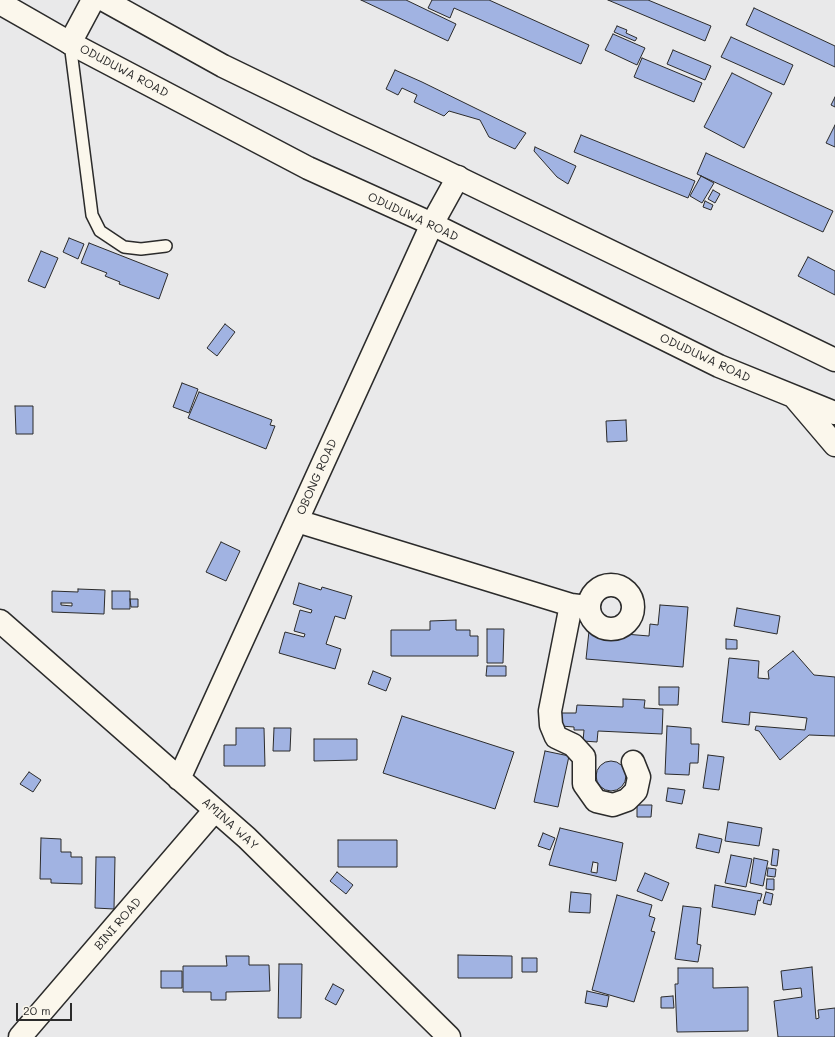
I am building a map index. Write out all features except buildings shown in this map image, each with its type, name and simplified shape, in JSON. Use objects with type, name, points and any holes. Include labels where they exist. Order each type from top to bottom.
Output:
[{"type":"street","points":[[70,43],[92,0]]},
{"type":"street","points":[[104,0],[223,66],[342,124],[458,177],[835,360]]},
{"type":"street","name":"ODUDUWA ROAD","points":[[0,3],[70,43],[308,168],[432,224],[719,366],[835,413]]},
{"type":"street","name":"OBONG ROAD","points":[[179,779],[432,224],[458,177]]},
{"type":"street","points":[[793,396],[835,445]]},
{"type":"street","points":[[297,521],[579,606],[550,711],[550,725],[556,738],[573,745],[584,757],[584,784],[596,801],[613,805],[627,800],[636,791],[640,777],[633,762]]},
{"type":"street","name":"AMINA WAY","points":[[0,622],[247,838],[449,1037]]},
{"type":"street","name":"BINI ROAD","points":[[20,1037],[215,810]]},
{"type":"lane","points":[[70,43],[88,193],[95,220],[100,231],[124,247],[141,249],[166,246]]}]
